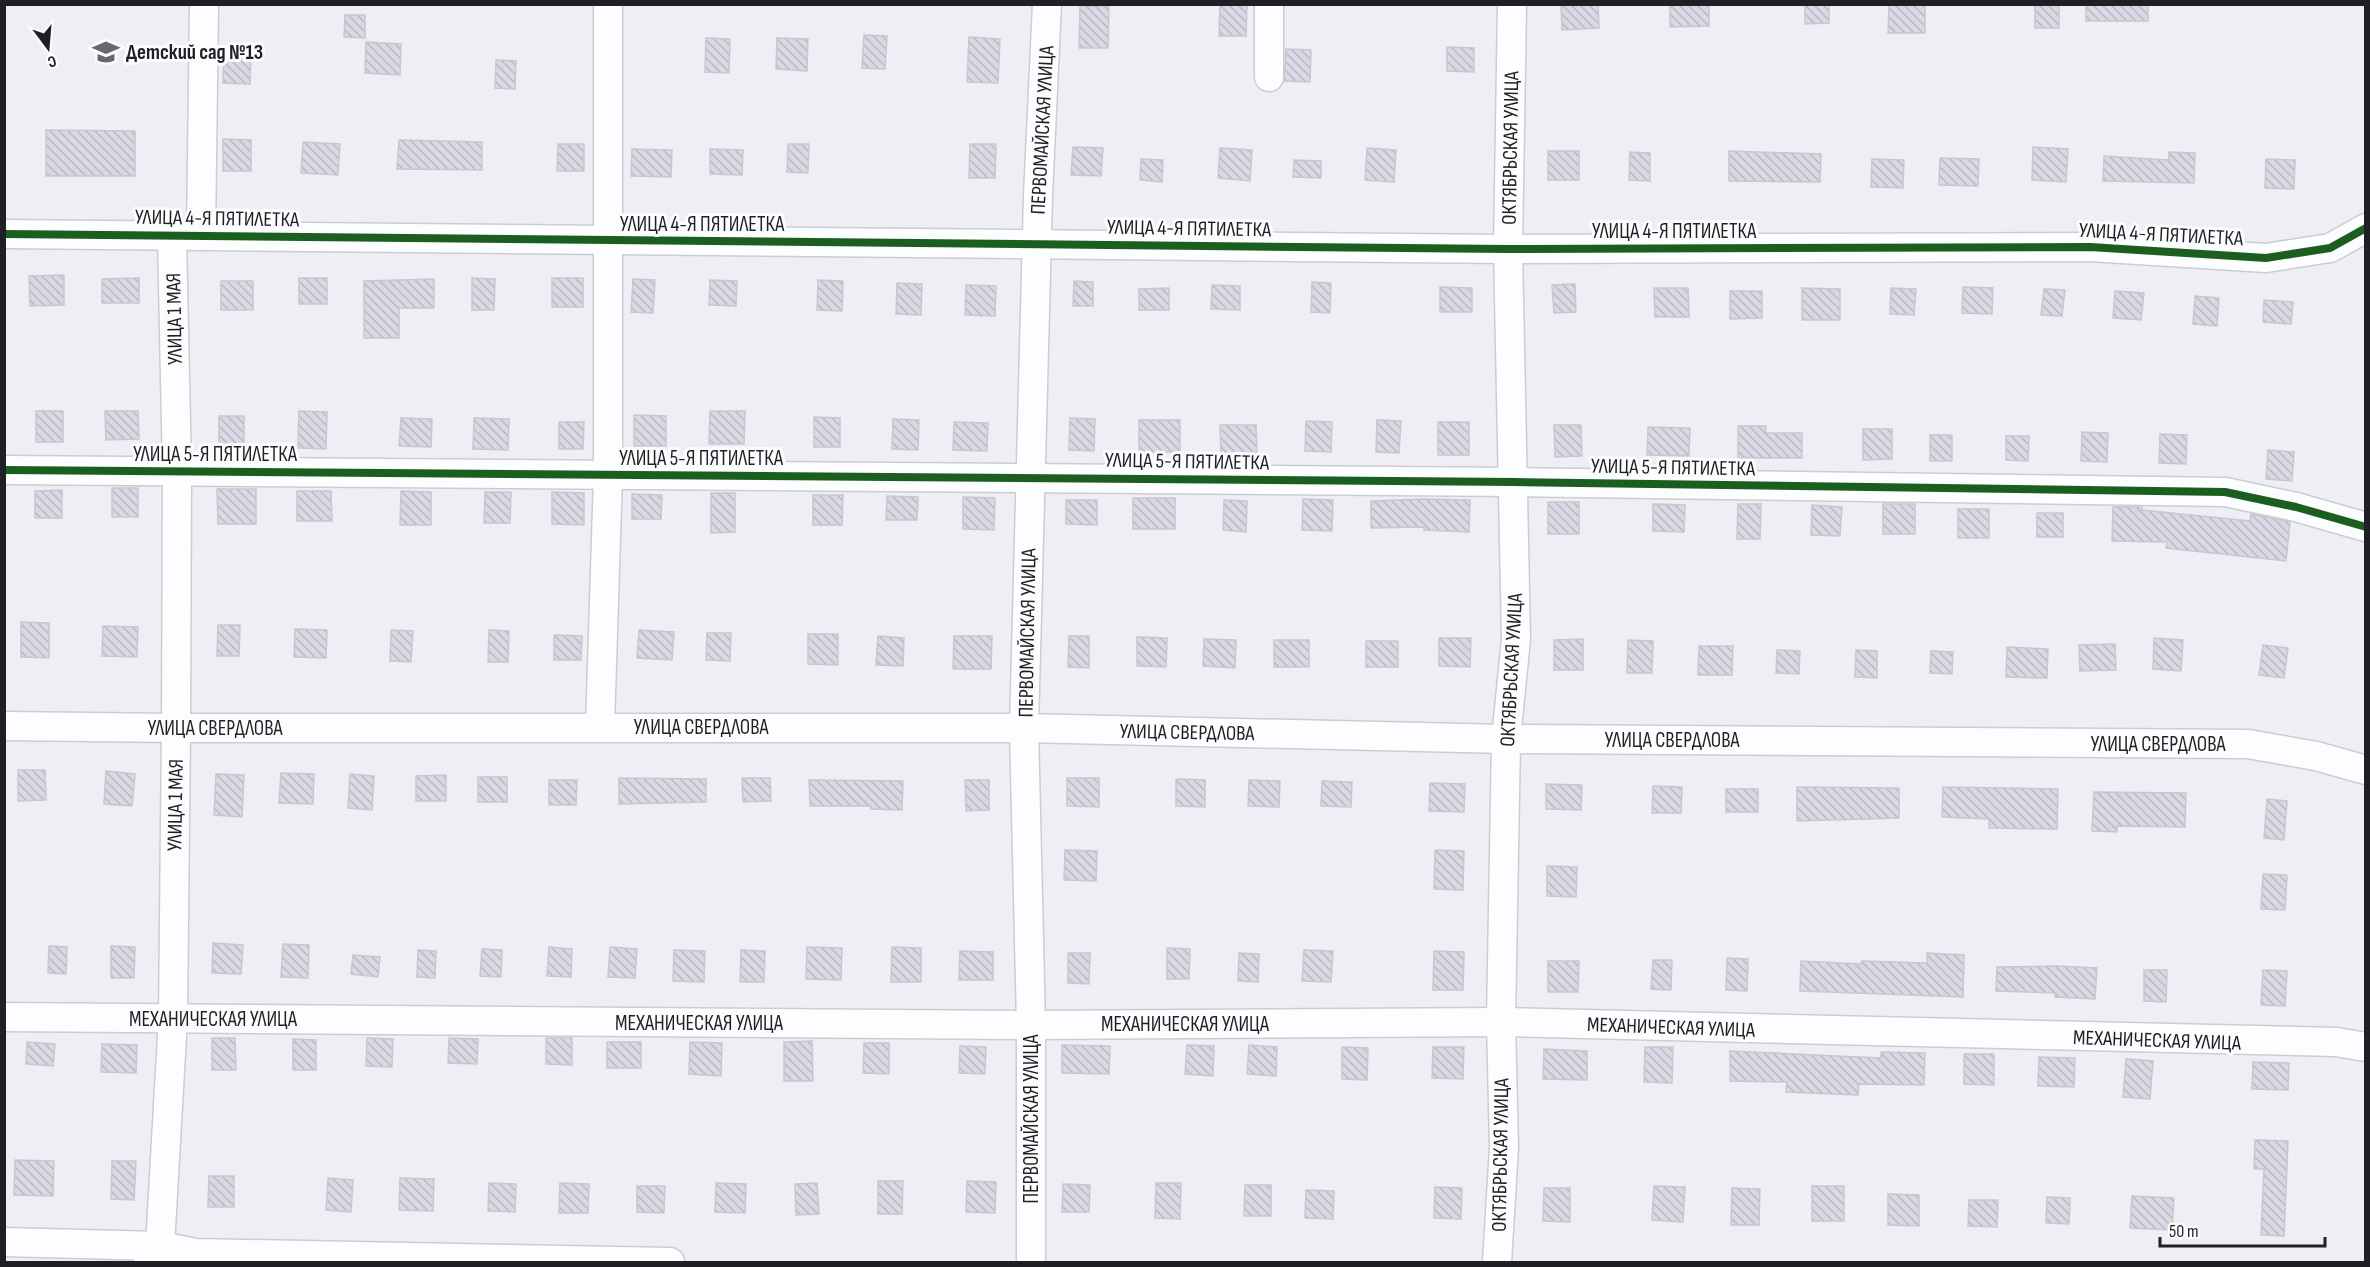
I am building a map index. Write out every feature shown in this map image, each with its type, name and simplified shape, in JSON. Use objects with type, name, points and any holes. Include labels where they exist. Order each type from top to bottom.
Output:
[{"type":"street","points":[[201,236],[204,4]]},
{"type":"street","points":[[600,727],[608,476],[608,4]]},
{"type":"street","name":"ПЕРВОМАЙСКАЯ УЛИЦА","points":[[1031,1263],[1030,1025],[1024,728],[1037,244],[1047,4]]},
{"type":"street","points":[[1269,4],[1269,77]]},
{"type":"street","name":"ОКТЯБРЬСКАЯ УЛИЦА","points":[[1497,1263],[1504,1147],[1501,1022],[1506,739],[1516,639],[1515,482],[1508,249],[1512,4]]},
{"type":"street","name":"УЛИЦА 4-Я ПЯТИЛЕТКА","points":[[4,234],[1508,249],[2090,247],[2266,258],[2330,248],[2366,228]]},
{"type":"street","name":"УЛИЦА 1 МАЯ","points":[[154,1254],[172,1018],[177,472],[172,236]]},
{"type":"street","name":"УЛИЦА 5-Я ПЯТИЛЕТКА","points":[[4,470],[1515,482],[2225,492],[2296,507],[2366,527]]},
{"type":"street","name":"УЛИЦА СВЕРДЛОВА","points":[[4,726],[1024,728],[1506,739],[2248,744],[2316,756],[2366,770]]},
{"type":"street","name":"МЕХАНИЧЕСКАЯ УЛИЦА","points":[[4,1017],[1030,1025],[1501,1022],[2336,1042],[2366,1047]]},
{"type":"street","points":[[4,1242],[154,1254],[670,1263]]},
{"type":"building","points":[[1220,4],[1247,4],[1246,36],[1219,36]]},
{"type":"building","points":[[1561,4],[1598,4],[1599,28],[1562,30]]},
{"type":"building","points":[[1670,4],[1709,4],[1709,26],[1670,27]]},
{"type":"building","points":[[1805,4],[1829,4],[1829,23],[1805,24]]},
{"type":"building","points":[[1889,4],[1925,4],[1925,33],[1888,33]]},
{"type":"building","points":[[2035,4],[2059,4],[2059,28],[2035,28]]},
{"type":"building","points":[[2086,4],[2148,4],[2148,21],[2086,21]]},
{"type":"building","points":[[1080,6],[1109,6],[1108,48],[1079,48]]},
{"type":"building","points":[[345,15],[365,15],[365,38],[344,37]]},
{"type":"building","points":[[864,35],[887,36],[885,69],[862,68]]},
{"type":"building","points":[[969,37],[1000,39],[998,83],[967,82]]},
{"type":"building","points":[[706,38],[730,39],[729,73],[705,72]]},
{"type":"building","points":[[777,38],[808,39],[807,71],[776,69]]},
{"type":"building","points":[[366,42],[401,44],[400,75],[365,73]]},
{"type":"building","points":[[1447,47],[1474,48],[1474,72],[1447,71]]},
{"type":"building","points":[[224,48],[251,49],[250,84],[223,83]]},
{"type":"building","points":[[1286,49],[1311,50],[1310,82],[1284,81]]},
{"type":"building","points":[[496,60],[516,61],[515,89],[495,88]]},
{"type":"building","points":[[46,130],[135,131],[135,176],[46,176]]},
{"type":"building","points":[[223,139],[251,140],[251,171],[223,171]]},
{"type":"building","points":[[399,140],[482,142],[482,170],[397,169]]},
{"type":"building","points":[[303,142],[340,144],[338,175],[301,173]]},
{"type":"building","points":[[558,144],[584,144],[584,171],[557,171]]},
{"type":"building","points":[[788,144],[809,144],[808,173],[787,172]]},
{"type":"building","points":[[970,144],[996,144],[995,178],[969,178]]},
{"type":"building","points":[[1073,147],[1103,148],[1101,176],[1071,175]]},
{"type":"building","points":[[2033,147],[2068,149],[2066,182],[2032,180]]},
{"type":"building","points":[[1220,148],[1252,150],[1250,181],[1218,178]]},
{"type":"building","points":[[1367,148],[1396,150],[1394,182],[1365,180]]},
{"type":"building","points":[[632,149],[672,150],[671,177],[631,176]]},
{"type":"building","points":[[710,149],[743,150],[742,175],[710,174]]},
{"type":"building","points":[[1548,151],[1579,151],[1579,180],[1548,180]]},
{"type":"building","points":[[1729,151],[1821,154],[1820,182],[1729,181]]},
{"type":"building","points":[[1630,152],[1650,153],[1650,181],[1629,180]]},
{"type":"building","points":[[2169,152],[2195,153],[2194,183],[2103,181],[2104,156],[2169,160]]},
{"type":"building","points":[[1940,158],[1979,159],[1978,186],[1939,185]]},
{"type":"building","points":[[1141,159],[1163,160],[1162,182],[1140,180]]},
{"type":"building","points":[[1872,159],[1904,160],[1903,188],[1871,187]]},
{"type":"building","points":[[2266,159],[2295,160],[2294,189],[2265,188]]},
{"type":"building","points":[[1294,160],[1321,161],[1321,178],[1293,177]]},
{"type":"building","points":[[64,275],[64,305],[30,306],[29,276]]},
{"type":"building","points":[[139,278],[139,303],[102,303],[102,279]]},
{"type":"building","points":[[299,278],[327,278],[327,304],[299,304]]},
{"type":"building","points":[[472,278],[495,279],[494,310],[472,310]]},
{"type":"building","points":[[552,278],[583,278],[583,307],[552,307]]},
{"type":"building","points":[[434,279],[434,308],[399,308],[399,338],[364,338],[364,281]]},
{"type":"building","points":[[633,279],[655,280],[653,313],[631,312]]},
{"type":"building","points":[[710,280],[737,281],[736,306],[709,305]]},
{"type":"building","points":[[818,280],[843,281],[842,311],[817,310]]},
{"type":"building","points":[[221,281],[253,281],[253,310],[221,310]]},
{"type":"building","points":[[1074,281],[1093,282],[1093,306],[1073,306]]},
{"type":"building","points":[[1312,282],[1331,283],[1330,313],[1311,312]]},
{"type":"building","points":[[897,283],[922,284],[921,315],[896,314]]},
{"type":"building","points":[[1575,284],[1576,312],[1554,313],[1552,285]]},
{"type":"building","points":[[966,285],[996,286],[995,316],[965,315]]},
{"type":"building","points":[[1212,285],[1240,286],[1240,310],[1211,309]]},
{"type":"building","points":[[1440,287],[1472,288],[1472,312],[1440,312]]},
{"type":"building","points":[[1963,287],[1993,288],[1992,314],[1962,313]]},
{"type":"building","points":[[1169,288],[1169,310],[1139,310],[1139,289]]},
{"type":"building","points":[[1654,288],[1688,288],[1689,317],[1655,317]]},
{"type":"building","points":[[1802,288],[1840,289],[1840,320],[1802,320]]},
{"type":"building","points":[[1891,288],[1916,289],[1914,315],[1890,314]]},
{"type":"building","points":[[2044,289],[2065,290],[2062,316],[2041,315]]},
{"type":"building","points":[[1730,291],[1762,291],[1762,318],[1730,319]]},
{"type":"building","points":[[2115,291],[2144,293],[2141,320],[2113,318]]},
{"type":"building","points":[[2195,296],[2219,298],[2217,326],[2193,324]]},
{"type":"building","points":[[2264,300],[2293,302],[2291,324],[2263,322]]},
{"type":"building","points":[[36,411],[63,411],[63,442],[36,442]]},
{"type":"building","points":[[105,411],[138,411],[139,439],[106,440]]},
{"type":"building","points":[[299,411],[327,412],[326,449],[298,448]]},
{"type":"building","points":[[710,411],[745,411],[744,444],[709,444]]},
{"type":"building","points":[[634,415],[666,416],[666,446],[634,446]]},
{"type":"building","points":[[219,416],[244,416],[244,444],[219,444]]},
{"type":"building","points":[[814,417],[840,418],[840,447],[814,447]]},
{"type":"building","points":[[401,418],[432,419],[431,447],[399,446]]},
{"type":"building","points":[[474,418],[509,419],[508,450],[473,449]]},
{"type":"building","points":[[1070,418],[1095,419],[1094,451],[1069,450]]},
{"type":"building","points":[[893,419],[919,420],[918,450],[892,449]]},
{"type":"building","points":[[1139,420],[1180,420],[1180,452],[1139,452]]},
{"type":"building","points":[[1377,420],[1401,421],[1399,453],[1376,452]]},
{"type":"building","points":[[1306,421],[1332,422],[1331,452],[1305,451]]},
{"type":"building","points":[[559,422],[584,422],[583,449],[559,449]]},
{"type":"building","points":[[954,422],[988,423],[987,451],[953,450]]},
{"type":"building","points":[[1438,422],[1469,422],[1469,455],[1438,455]]},
{"type":"building","points":[[1220,425],[1256,425],[1257,453],[1221,454]]},
{"type":"building","points":[[1554,425],[1581,425],[1582,456],[1555,457]]},
{"type":"building","points":[[1738,426],[1766,426],[1766,433],[1802,433],[1802,458],[1738,458]]},
{"type":"building","points":[[1648,427],[1690,428],[1689,456],[1647,455]]},
{"type":"building","points":[[1863,429],[1892,429],[1892,459],[1863,460]]},
{"type":"building","points":[[2082,432],[2108,433],[2107,462],[2081,461]]},
{"type":"building","points":[[2160,434],[2187,435],[2186,464],[2159,463]]},
{"type":"building","points":[[1930,435],[1952,435],[1952,461],[1930,461]]},
{"type":"building","points":[[2006,436],[2029,436],[2028,461],[2006,460]]},
{"type":"building","points":[[2268,450],[2294,452],[2292,481],[2266,479]]},
{"type":"building","points":[[112,488],[138,488],[138,517],[112,517]]},
{"type":"building","points":[[217,489],[256,489],[256,524],[218,524]]},
{"type":"building","points":[[62,490],[62,518],[35,518],[35,491]]},
{"type":"building","points":[[297,491],[331,491],[332,521],[297,521]]},
{"type":"building","points":[[401,491],[431,492],[431,525],[400,525]]},
{"type":"building","points":[[485,492],[511,492],[510,523],[484,523]]},
{"type":"building","points":[[552,492],[584,493],[584,525],[552,524]]},
{"type":"building","points":[[711,493],[735,493],[735,532],[711,533]]},
{"type":"building","points":[[632,494],[662,495],[661,519],[632,519]]},
{"type":"building","points":[[813,495],[843,495],[842,525],[813,525]]},
{"type":"building","points":[[887,496],[918,497],[917,520],[886,520]]},
{"type":"building","points":[[963,497],[995,498],[994,530],[963,529]]},
{"type":"building","points":[[1133,498],[1175,498],[1175,529],[1133,529]]},
{"type":"building","points":[[1303,499],[1333,500],[1332,531],[1302,530]]},
{"type":"building","points":[[1066,500],[1097,500],[1097,525],[1066,524]]},
{"type":"building","points":[[1224,500],[1247,501],[1246,532],[1223,530]]},
{"type":"building","points":[[1470,500],[1469,532],[1424,530],[1424,527],[1371,528],[1371,501]]},
{"type":"building","points":[[1548,502],[1579,502],[1579,534],[1548,534]]},
{"type":"building","points":[[1653,504],[1685,505],[1684,532],[1653,531]]},
{"type":"building","points":[[1738,504],[1761,504],[1760,539],[1737,539]]},
{"type":"building","points":[[1883,504],[1915,504],[1915,534],[1883,534]]},
{"type":"building","points":[[1812,505],[1842,507],[1840,536],[1811,535]]},
{"type":"building","points":[[2113,507],[2142,507],[2142,510],[2250,521],[2251,514],[2290,522],[2286,561],[2166,548],[2167,542],[2112,541]]},
{"type":"building","points":[[1958,509],[1989,509],[1989,538],[1958,538]]},
{"type":"building","points":[[2037,513],[2063,513],[2063,537],[2037,537]]},
{"type":"building","points":[[21,622],[49,623],[49,658],[21,657]]},
{"type":"building","points":[[218,625],[240,625],[239,656],[217,656]]},
{"type":"building","points":[[103,626],[138,627],[137,657],[102,656]]},
{"type":"building","points":[[295,629],[327,630],[326,658],[294,657]]},
{"type":"building","points":[[391,630],[413,631],[411,662],[390,661]]},
{"type":"building","points":[[489,630],[509,631],[508,662],[488,662]]},
{"type":"building","points":[[639,630],[674,632],[672,660],[637,658]]},
{"type":"building","points":[[707,633],[731,633],[730,661],[706,660]]},
{"type":"building","points":[[808,634],[838,634],[838,665],[808,664]]},
{"type":"building","points":[[554,635],[582,636],[581,660],[554,660]]},
{"type":"building","points":[[878,636],[904,638],[903,666],[876,665]]},
{"type":"building","points":[[954,636],[992,636],[991,669],[953,669]]},
{"type":"building","points":[[1069,636],[1089,636],[1089,668],[1068,667]]},
{"type":"building","points":[[1137,637],[1167,638],[1166,667],[1137,666]]},
{"type":"building","points":[[1439,638],[1471,638],[1470,667],[1439,666]]},
{"type":"building","points":[[2154,638],[2183,640],[2181,671],[2153,669]]},
{"type":"building","points":[[1204,639],[1236,640],[1235,668],[1203,666]]},
{"type":"building","points":[[1583,639],[1583,670],[1554,670],[1554,640]]},
{"type":"building","points":[[1274,640],[1309,640],[1309,667],[1274,667]]},
{"type":"building","points":[[1628,640],[1653,641],[1652,673],[1627,673]]},
{"type":"building","points":[[1366,641],[1398,641],[1398,667],[1366,667]]},
{"type":"building","points":[[2115,644],[2116,670],[2080,671],[2079,645]]},
{"type":"building","points":[[2263,645],[2288,648],[2284,678],[2259,675]]},
{"type":"building","points":[[1699,646],[1733,646],[1732,675],[1698,675]]},
{"type":"building","points":[[2007,647],[2048,649],[2047,678],[2006,677]]},
{"type":"building","points":[[1777,650],[1800,651],[1799,674],[1776,673]]},
{"type":"building","points":[[1856,650],[1877,651],[1877,678],[1855,677]]},
{"type":"building","points":[[1931,651],[1953,652],[1952,674],[1930,673]]},
{"type":"building","points":[[18,770],[45,770],[46,800],[18,801]]},
{"type":"building","points":[[106,771],[135,774],[132,806],[104,804]]},
{"type":"building","points":[[281,773],[314,774],[313,804],[279,803]]},
{"type":"building","points":[[216,774],[244,775],[242,817],[214,815]]},
{"type":"building","points":[[350,774],[374,776],[372,810],[348,808]]},
{"type":"building","points":[[446,775],[446,801],[416,801],[416,776]]},
{"type":"building","points":[[478,777],[507,777],[507,802],[478,802]]},
{"type":"building","points":[[619,778],[706,779],[706,802],[619,804]]},
{"type":"building","points":[[742,778],[770,778],[771,801],[743,802]]},
{"type":"building","points":[[1067,778],[1099,778],[1099,807],[1067,806]]},
{"type":"building","points":[[1176,779],[1205,780],[1205,807],[1176,806]]},
{"type":"building","points":[[549,780],[577,780],[576,805],[549,805]]},
{"type":"building","points":[[809,780],[903,781],[902,810],[871,809],[871,806],[810,806]]},
{"type":"building","points":[[965,780],[989,780],[989,810],[966,811]]},
{"type":"building","points":[[1249,780],[1280,781],[1279,807],[1248,806]]},
{"type":"building","points":[[1322,781],[1352,782],[1351,807],[1321,806]]},
{"type":"building","points":[[1430,783],[1465,784],[1464,812],[1429,811]]},
{"type":"building","points":[[1546,784],[1582,785],[1581,810],[1546,809]]},
{"type":"building","points":[[1653,786],[1682,787],[1681,813],[1652,813]]},
{"type":"building","points":[[1797,787],[1899,788],[1899,818],[1797,821]]},
{"type":"building","points":[[1943,787],[2058,789],[2057,829],[1989,828],[1989,819],[1942,817]]},
{"type":"building","points":[[1726,789],[1758,789],[1758,812],[1726,812]]},
{"type":"building","points":[[2094,792],[2186,793],[2185,827],[2117,826],[2117,832],[2092,831]]},
{"type":"building","points":[[2267,799],[2287,801],[2284,840],[2264,838]]},
{"type":"building","points":[[1065,850],[1097,851],[1096,881],[1064,880]]},
{"type":"building","points":[[1435,850],[1464,851],[1463,890],[1434,889]]},
{"type":"building","points":[[1547,866],[1577,867],[1576,897],[1547,896]]},
{"type":"building","points":[[2263,874],[2287,875],[2285,910],[2261,909]]},
{"type":"building","points":[[213,943],[243,945],[241,974],[212,973]]},
{"type":"building","points":[[283,944],[309,945],[308,978],[281,977]]},
{"type":"building","points":[[49,946],[67,947],[66,974],[48,973]]},
{"type":"building","points":[[111,946],[135,947],[134,978],[111,978]]},
{"type":"building","points":[[549,947],[572,949],[571,977],[547,976]]},
{"type":"building","points":[[610,947],[637,949],[635,978],[608,977]]},
{"type":"building","points":[[807,947],[842,948],[841,980],[806,979]]},
{"type":"building","points":[[892,947],[921,948],[921,982],[891,982]]},
{"type":"building","points":[[1167,948],[1190,949],[1189,979],[1167,979]]},
{"type":"building","points":[[482,949],[502,950],[501,977],[480,976]]},
{"type":"building","points":[[418,950],[436,951],[435,978],[417,977]]},
{"type":"building","points":[[674,950],[705,951],[704,982],[673,981]]},
{"type":"building","points":[[741,950],[765,951],[764,982],[740,982]]},
{"type":"building","points":[[1304,950],[1333,951],[1331,982],[1302,981]]},
{"type":"building","points":[[960,951],[993,952],[993,980],[959,980]]},
{"type":"building","points":[[1434,951],[1464,952],[1463,990],[1433,990]]},
{"type":"building","points":[[1068,953],[1090,953],[1089,984],[1068,983]]},
{"type":"building","points":[[1239,953],[1259,954],[1258,982],[1238,981]]},
{"type":"building","points":[[1927,953],[1964,955],[1963,997],[1800,991],[1801,961],[1861,964],[1862,961],[1927,963]]},
{"type":"building","points":[[353,955],[380,957],[378,977],[351,974]]},
{"type":"building","points":[[1727,958],[1748,959],[1747,991],[1726,990]]},
{"type":"building","points":[[1653,960],[1672,960],[1671,990],[1651,989]]},
{"type":"building","points":[[1548,961],[1579,961],[1578,992],[1548,992]]},
{"type":"building","points":[[1997,967],[2097,968],[2095,999],[2055,997],[2055,993],[1996,991]]},
{"type":"building","points":[[2144,970],[2167,970],[2166,1002],[2144,1001]]},
{"type":"building","points":[[2263,970],[2287,971],[2285,1006],[2261,1005]]},
{"type":"building","points":[[212,1038],[235,1038],[236,1070],[212,1070]]},
{"type":"building","points":[[367,1038],[393,1039],[392,1067],[366,1066]]},
{"type":"building","points":[[449,1038],[478,1039],[477,1064],[448,1063]]},
{"type":"building","points":[[546,1038],[572,1038],[572,1065],[546,1064]]},
{"type":"building","points":[[293,1039],[316,1040],[316,1070],[293,1070]]},
{"type":"building","points":[[812,1041],[813,1081],[784,1081],[784,1042]]},
{"type":"building","points":[[27,1042],[55,1044],[53,1066],[26,1064]]},
{"type":"building","points":[[607,1042],[641,1042],[641,1068],[607,1068]]},
{"type":"building","points":[[690,1042],[722,1043],[721,1076],[689,1074]]},
{"type":"building","points":[[864,1043],[889,1043],[889,1074],[863,1073]]},
{"type":"building","points":[[102,1044],[137,1045],[136,1073],[101,1072]]},
{"type":"building","points":[[1062,1045],[1110,1046],[1109,1074],[1062,1073]]},
{"type":"building","points":[[1187,1045],[1214,1046],[1213,1076],[1185,1074]]},
{"type":"building","points":[[1249,1045],[1277,1047],[1276,1076],[1247,1074]]},
{"type":"building","points":[[960,1046],[986,1047],[985,1074],[959,1073]]},
{"type":"building","points":[[1342,1047],[1368,1048],[1367,1080],[1342,1079]]},
{"type":"building","points":[[1433,1047],[1464,1047],[1463,1079],[1432,1078]]},
{"type":"building","points":[[1645,1047],[1673,1047],[1672,1083],[1644,1082]]},
{"type":"building","points":[[1544,1049],[1587,1051],[1587,1080],[1543,1079]]},
{"type":"building","points":[[1730,1051],[1881,1058],[1881,1052],[1925,1053],[1924,1085],[1859,1084],[1858,1095],[1786,1092],[1787,1082],[1730,1081]]},
{"type":"building","points":[[1964,1054],[1994,1054],[1994,1085],[1964,1084]]},
{"type":"building","points":[[2039,1057],[2075,1058],[2074,1087],[2038,1086]]},
{"type":"building","points":[[2126,1059],[2153,1061],[2150,1099],[2123,1097]]},
{"type":"building","points":[[2253,1062],[2289,1063],[2288,1090],[2252,1089]]},
{"type":"building","points":[[2255,1140],[2288,1141],[2284,1236],[2261,1235],[2264,1169],[2254,1169]]},
{"type":"building","points":[[15,1160],[54,1161],[53,1196],[14,1195]]},
{"type":"building","points":[[112,1161],[136,1161],[134,1200],[111,1199]]},
{"type":"building","points":[[209,1176],[234,1176],[234,1207],[208,1207]]},
{"type":"building","points":[[328,1178],[353,1180],[351,1212],[326,1210]]},
{"type":"building","points":[[400,1178],[434,1179],[433,1211],[399,1210]]},
{"type":"building","points":[[878,1181],[903,1181],[902,1214],[878,1214]]},
{"type":"building","points":[[967,1181],[996,1182],[995,1213],[966,1212]]},
{"type":"building","points":[[489,1183],[516,1184],[515,1212],[488,1211]]},
{"type":"building","points":[[560,1183],[589,1184],[588,1213],[559,1213]]},
{"type":"building","points":[[716,1183],[746,1184],[745,1213],[715,1212]]},
{"type":"building","points":[[817,1183],[819,1214],[796,1215],[795,1184]]},
{"type":"building","points":[[1156,1183],[1181,1183],[1180,1219],[1155,1218]]},
{"type":"building","points":[[1063,1184],[1090,1185],[1089,1212],[1062,1212]]},
{"type":"building","points":[[1245,1185],[1271,1185],[1271,1216],[1244,1216]]},
{"type":"building","points":[[637,1186],[665,1186],[664,1213],[637,1212]]},
{"type":"building","points":[[1654,1186],[1685,1187],[1683,1222],[1652,1220]]},
{"type":"building","points":[[1812,1186],[1844,1186],[1844,1221],[1812,1221]]},
{"type":"building","points":[[1435,1187],[1462,1188],[1461,1219],[1434,1218]]},
{"type":"building","points":[[1544,1188],[1570,1188],[1570,1222],[1543,1221]]},
{"type":"building","points":[[1732,1188],[1760,1189],[1759,1225],[1731,1225]]},
{"type":"building","points":[[1306,1190],[1334,1191],[1333,1219],[1305,1218]]},
{"type":"building","points":[[1888,1194],[1919,1195],[1919,1226],[1888,1225]]},
{"type":"building","points":[[2132,1196],[2174,1198],[2172,1230],[2130,1228]]},
{"type":"building","points":[[2047,1197],[2070,1198],[2069,1224],[2046,1223]]},
{"type":"building","points":[[1969,1200],[1998,1200],[1997,1227],[1968,1226]]},
{"type":"cycle path","points":[[4,234],[1508,249],[2090,247],[2266,258],[2330,248],[2366,228]]},
{"type":"cycle path","points":[[4,470],[1515,482],[2225,492],[2296,507],[2366,527]]},
{"type":"place","name":"Детский сад №13","points":[[106,52]]}]
